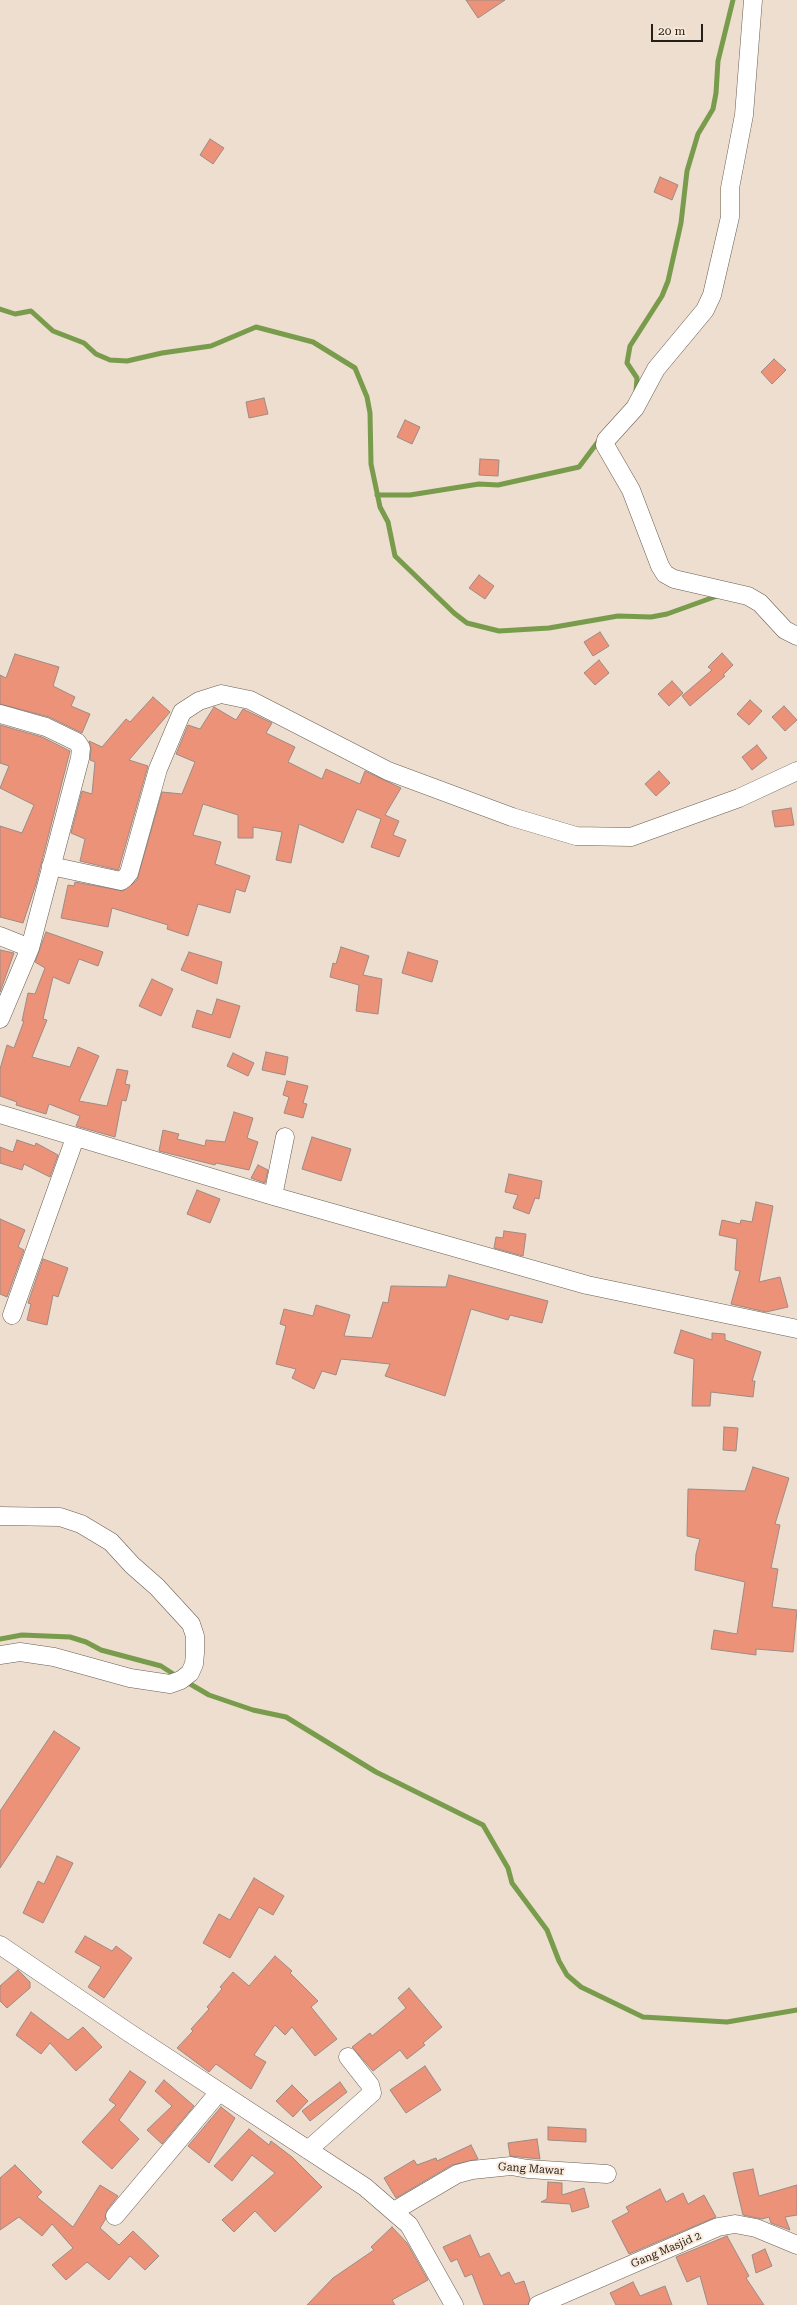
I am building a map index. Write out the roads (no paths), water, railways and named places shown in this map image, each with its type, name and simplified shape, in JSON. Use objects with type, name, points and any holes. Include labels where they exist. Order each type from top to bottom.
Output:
[{"type":"street","points":[[753,0],[744,115],[730,188],[730,217],[712,295],[705,310],[656,369],[635,408],[606,440],[605,445],[631,490],[660,566],[665,574],[674,579],[748,596],[760,603],[785,630],[797,636]]},
{"type":"street","points":[[52,866],[121,881],[125,878],[129,872],[158,769],[182,712],[199,701],[222,694],[250,700],[388,771],[512,817],[576,836],[631,837],[739,798],[797,771]]},
{"type":"street","points":[[0,714],[46,727],[77,742],[81,748],[80,758],[30,948],[0,1019]]},
{"type":"street","points":[[0,936],[30,948]]},
{"type":"street","points":[[0,1114],[74,1138],[273,1196],[587,1285],[797,1329]]},
{"type":"street","points":[[273,1196],[285,1137]]},
{"type":"street","points":[[12,1315],[74,1138]]},
{"type":"street","points":[[0,1516],[60,1517],[81,1524],[111,1542],[188,1619],[195,1636],[194,1664],[190,1673],[181,1680],[170,1684],[130,1678],[54,1657],[20,1652],[0,1655]]},
{"type":"street","points":[[0,1945],[365,2187],[409,2225],[454,2305]]},
{"type":"street","points":[[308,2150],[372,2093],[370,2085],[348,2057]]},
{"type":"street","points":[[115,2216],[220,2092]]},
{"type":"street","name":"Gang Mawar","points":[[394,2211],[457,2174],[478,2169],[511,2166],[528,2169],[607,2174]]},
{"type":"street","name":"Gang Masjid 2","points":[[538,2305],[718,2227],[735,2224],[756,2228],[797,2245]]},
{"type":"waterway","points":[[636,391],[637,378],[627,363],[630,346],[662,296],[668,281],[681,223],[687,171],[698,134],[713,109],[716,93],[718,61],[733,0]]},
{"type":"waterway","points":[[0,309],[15,314],[31,311],[53,331],[84,343],[96,354],[110,360],[127,361],[162,353],[211,346],[256,327],[313,342],[355,368],[367,397],[370,413],[371,464],[380,507],[388,522],[395,556],[454,613],[467,623],[499,631],[549,628],[618,616],[651,617],[667,614],[717,596]]},
{"type":"waterway","points":[[377,495],[410,495],[479,484],[498,485],[579,467],[600,439]]},
{"type":"waterway","points":[[0,1639],[22,1635],[70,1637],[86,1642],[101,1650],[161,1666],[178,1677]]},
{"type":"waterway","points":[[185,1681],[209,1695],[253,1710],[286,1717],[376,1772],[483,1825],[508,1868],[512,1883],[547,1930],[559,1961],[567,1975],[581,1987],[643,2017],[727,2022],[797,2010]]}]
